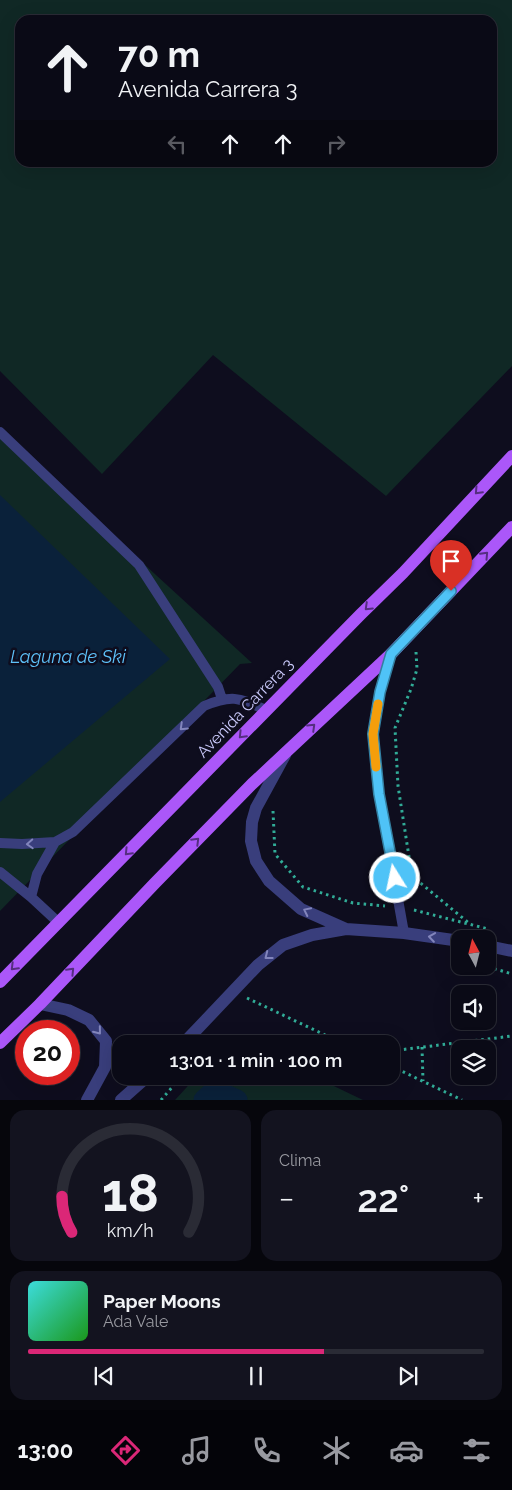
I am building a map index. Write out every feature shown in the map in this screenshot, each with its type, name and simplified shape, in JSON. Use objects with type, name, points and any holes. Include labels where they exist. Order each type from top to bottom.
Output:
[{"type":"main road","name":"Avenida Carrera 3","points":[[0,982],[403,573],[512,456]]},
{"type":"main road","points":[[0,1043],[40,1004],[155,883],[288,750],[415,630],[512,526]]},
{"type":"street","points":[[288,750],[256,808],[252,822],[251,841],[256,861],[269,881],[301,908],[346,929]]},
{"type":"street","points":[[192,1035],[258,965],[284,944],[312,935],[346,929],[451,939]]},
{"type":"street","points":[[496,948],[512,951]]},
{"type":"street","points":[[40,1004],[68,1010],[89,1020],[106,1041],[105,1067],[87,1100]]},
{"type":"street","points":[[121,1100],[138,1085]]},
{"type":"lane","points":[[0,432],[139,565],[218,687],[222,699]]},
{"type":"lane","points":[[391,654],[380,692],[373,734],[379,794],[404,933]]},
{"type":"lane","points":[[0,843],[55,842],[73,832],[204,706],[222,699],[238,698],[266,710]]},
{"type":"lane","points":[[31,897],[37,874],[55,842]]},
{"type":"lane","points":[[0,872],[59,922]]},
{"type":"path","points":[[415,630],[417,669],[395,728],[398,786],[412,876],[470,924]]},
{"type":"path","points":[[273,807],[275,854],[303,888],[353,903],[400,907],[491,930]]},
{"type":"path","points":[[496,969],[512,974]]},
{"type":"path","points":[[233,991],[325,1035]]},
{"type":"path","points":[[400,1050],[512,1036]]},
{"type":"path","points":[[422,1047],[423,1081]]},
{"type":"path","points":[[400,1070],[462,1100]]},
{"type":"path","points":[[161,1100],[174,1085]]},
{"type":"green space","points":[[0,0],[512,0],[512,366],[386,496],[213,355],[102,474],[0,371]]},
{"type":"green space","points":[[0,432],[252,663],[240,664],[0,911]]},
{"type":"green space","points":[[189,1085],[332,1085],[363,1100],[175,1100]]},
{"type":"water","name":"Laguna de Ski","points":[[0,495],[170,659],[0,802]]},
{"type":"waterway","points":[[204,1100],[215,1090],[237,1100]]},
{"type":"slow traffic","points":[[376,767],[373,734],[378,704]]},
{"type":"route","points":[[395,878],[379,794],[373,734],[380,692],[391,654],[451,591]]}]
